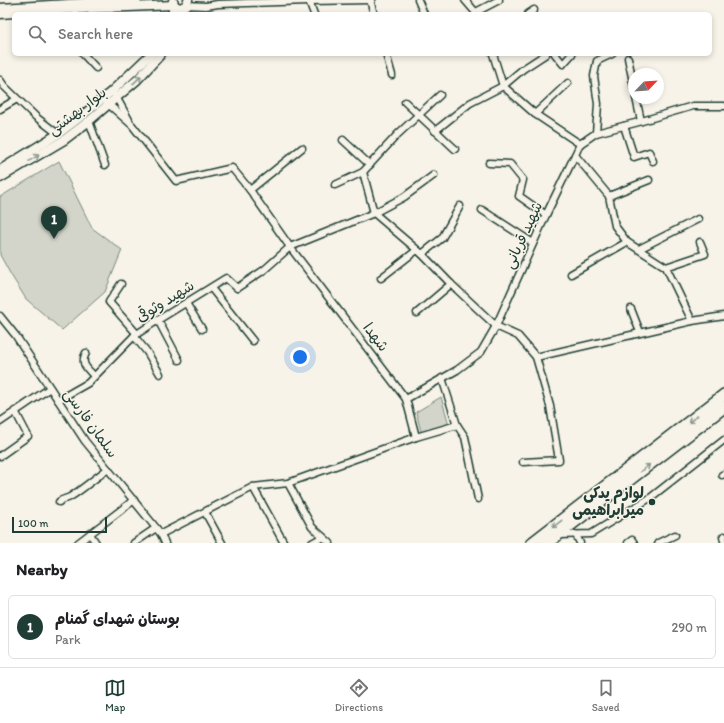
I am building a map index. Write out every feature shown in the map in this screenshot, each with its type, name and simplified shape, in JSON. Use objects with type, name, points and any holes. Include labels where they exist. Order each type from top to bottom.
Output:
[{"type":"highway","points":[[532,543],[724,395]]},
{"type":"highway","points":[[547,543],[724,407]]},
{"type":"main road","points":[[0,8],[137,0]]},
{"type":"main road","points":[[60,12],[179,6]]},
{"type":"main road","points":[[0,14],[12,14]]},
{"type":"main road","name":"بلوار بهشتی","points":[[115,94],[149,56]]},
{"type":"main road","name":"بلوار بهشتی","points":[[0,178],[61,137],[148,69],[159,56]]},
{"type":"main road","name":"بلوار بهشتی","points":[[0,170],[89,121],[105,102]]},
{"type":"street","points":[[209,0],[218,4]]},
{"type":"street","points":[[309,0],[313,12]]},
{"type":"street","points":[[179,6],[206,6],[267,1],[371,0],[374,12]]},
{"type":"street","points":[[418,0],[423,12]]},
{"type":"street","points":[[465,0],[475,12]]},
{"type":"street","points":[[478,12],[499,0]]},
{"type":"street","points":[[85,56],[96,68]]},
{"type":"street","points":[[387,56],[392,75]]},
{"type":"street","points":[[494,56],[503,86],[535,114],[580,144],[596,133],[693,106],[724,106]]},
{"type":"street","points":[[435,130],[470,103],[503,86],[523,69],[543,56]]},
{"type":"street","points":[[557,56],[563,64],[570,56]]},
{"type":"street","points":[[596,133],[598,104],[594,76],[597,61],[608,56]]},
{"type":"street","points":[[628,58],[630,68]]},
{"type":"street","points":[[0,80],[36,118],[61,137]]},
{"type":"street","points":[[535,114],[568,83]]},
{"type":"street","points":[[115,94],[132,125]]},
{"type":"street","points":[[335,185],[363,172],[398,134],[440,95]]},
{"type":"street","points":[[0,109],[17,99]]},
{"type":"street","name":"شهدا","points":[[105,102],[132,125],[176,180],[232,168],[250,190],[290,247],[406,399],[416,437]]},
{"type":"street","points":[[405,102],[455,149]]},
{"type":"street","points":[[637,104],[641,121]]},
{"type":"street","points":[[89,121],[105,165]]},
{"type":"street","points":[[624,126],[634,158],[649,152],[653,161]]},
{"type":"street","points":[[343,140],[370,165]]},
{"type":"street","name":"شهید قربانی","points":[[406,399],[457,370],[481,352],[496,326],[580,144]]},
{"type":"street","points":[[250,190],[302,148]]},
{"type":"street","points":[[575,155],[609,196],[615,226],[628,242],[666,267],[692,321]]},
{"type":"street","points":[[489,163],[510,164],[523,180],[519,196],[546,215]]},
{"type":"street","points":[[363,172],[374,213],[422,254],[451,284],[496,326],[518,336],[536,357],[550,406],[559,460],[524,462]]},
{"type":"street","points":[[290,247],[374,213],[404,197],[434,175]]},
{"type":"street","points":[[609,196],[649,180]]},
{"type":"street","points":[[422,254],[442,238],[460,206]]},
{"type":"street","points":[[482,210],[533,243]]},
{"type":"street","points":[[640,249],[698,219]]},
{"type":"street","points":[[571,274],[628,242]]},
{"type":"street","points":[[666,267],[705,254],[700,242]]},
{"type":"street","name":"شهید وثوقی","points":[[58,400],[88,383],[136,335],[158,320],[226,278],[237,288],[264,270],[290,247]]},
{"type":"street","points":[[381,278],[416,250]]},
{"type":"street","points":[[121,284],[109,302],[136,335],[160,374]]},
{"type":"street","points":[[417,313],[451,284]]},
{"type":"street","points":[[211,288],[253,341]]},
{"type":"street","points":[[186,302],[202,329]]},
{"type":"street","points":[[631,308],[640,332]]},
{"type":"street","name":"سلمان فارسی","points":[[0,316],[16,336],[85,441],[161,534],[165,543]]},
{"type":"street","points":[[536,357],[640,332],[724,316]]},
{"type":"street","points":[[158,320],[179,360]]},
{"type":"street","points":[[86,353],[83,358],[84,364],[94,376]]},
{"type":"street","points":[[442,378],[457,425],[465,437],[478,499]]},
{"type":"street","points":[[0,422],[50,388]]},
{"type":"street","points":[[0,456],[28,436],[15,411]]},
{"type":"street","points":[[161,534],[253,487],[288,483],[416,437],[457,425]]},
{"type":"street","points":[[558,535],[591,534],[644,502],[724,440]]},
{"type":"street","points":[[59,502],[82,489],[108,469]]},
{"type":"street","points":[[288,483],[312,527],[330,543]]},
{"type":"street","points":[[253,487],[284,543]]},
{"type":"street","points":[[78,543],[134,500]]},
{"type":"street","points":[[205,512],[222,543]]},
{"type":"street","points":[[134,543],[156,528]]},
{"type":"street","points":[[90,534],[96,543]]},
{"type":"street","points":[[576,535],[580,543]]},
{"type":"street","points":[[658,543],[675,535]]},
{"type":"street","points":[[724,536],[724,541]]},
{"type":"street","points":[[312,543],[323,537]]},
{"type":"street","points":[[628,543],[632,540],[634,543]]},
{"type":"shaded area","points":[[59,161],[92,228],[122,250],[105,292],[62,330],[26,299],[0,255],[0,197]]},
{"type":"shaded area","points":[[441,397],[450,428],[422,435],[416,412]]},
{"type":"place","name":"بوستان شهدای گمنام","points":[[54,239]]},
{"type":"place","name":"لوازم یدکی میرابراهیمی","points":[[652,502]]}]
